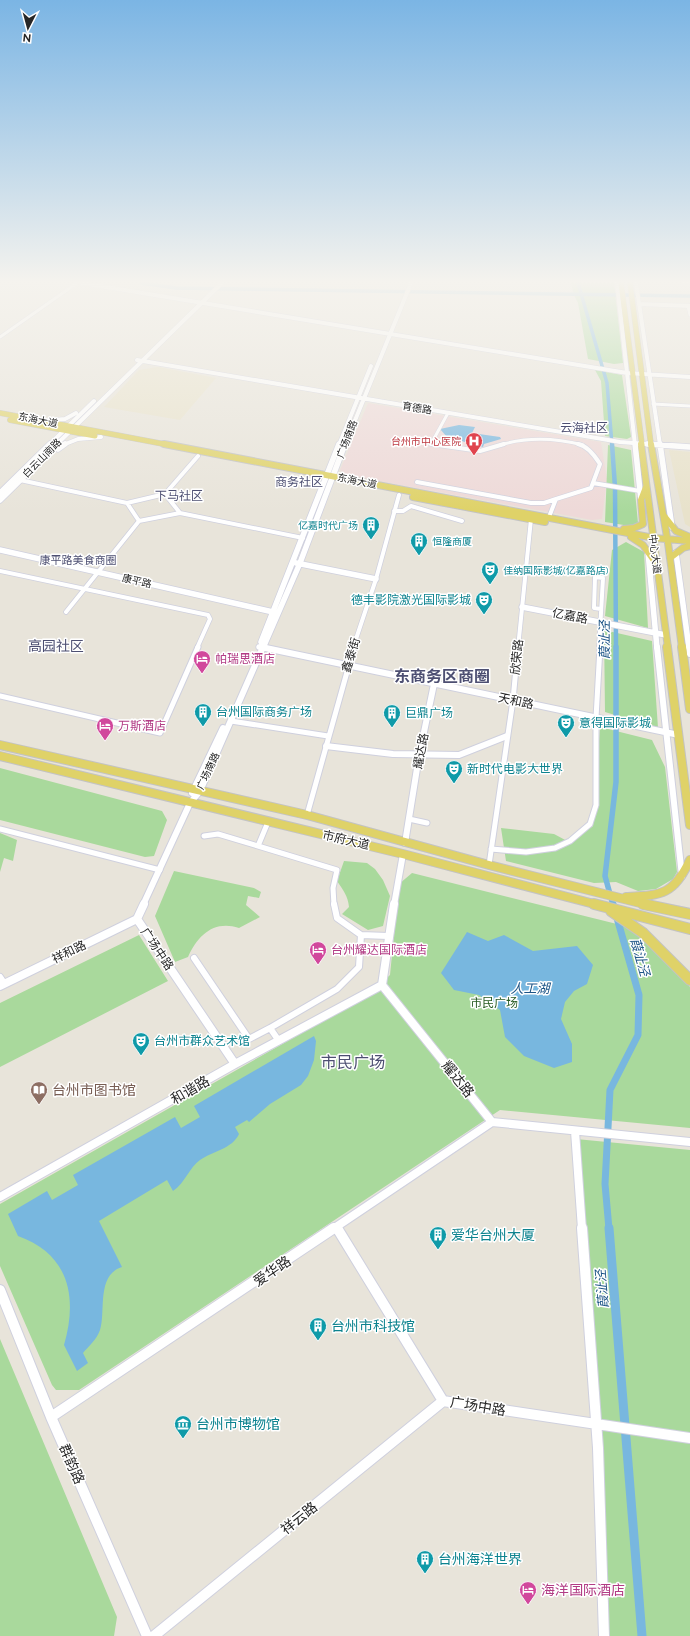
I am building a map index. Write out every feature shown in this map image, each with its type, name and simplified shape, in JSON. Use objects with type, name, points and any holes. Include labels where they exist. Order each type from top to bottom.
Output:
[{"type":"main road","name":"广场南路","points":[[190,803],[261,647],[273,612],[297,563],[303,538],[359,399],[377,359]]},
{"type":"main road","points":[[558,359],[642,373],[690,376]]},
{"type":"main road","name":"中心大道","points":[[628,359],[637,409],[638,444],[647,486],[690,825]]},
{"type":"main road","name":"中心大道","points":[[642,359],[651,444],[668,541],[690,709]]},
{"type":"main road","points":[[646,359],[672,527]]},
{"type":"main road","name":"育德路","points":[[139,360],[359,399],[638,444]]},
{"type":"main road","name":"白云山南路","points":[[0,500],[36,464],[90,405],[139,360]]},
{"type":"main road","name":"白云山南路","points":[[0,493],[69,429],[139,360]]},
{"type":"main road","points":[[616,530],[634,528],[643,524],[638,444],[629,403],[629,371]]},
{"type":"main road","points":[[629,403],[637,409]]},
{"type":"main road","points":[[42,421],[61,420],[72,416],[82,407],[90,405]]},
{"type":"main road","points":[[646,405],[654,407]]},
{"type":"main road","name":"东海大道","points":[[0,413],[42,421],[101,437],[198,456],[448,498],[549,517],[605,530],[623,536],[654,540],[690,541]]},
{"type":"main road","name":"东海大道","points":[[0,418],[69,429],[328,478],[399,495],[531,519],[605,530],[616,530],[654,540]]},
{"type":"main road","points":[[36,464],[48,458],[64,444],[77,439],[101,437]]},
{"type":"main road","points":[[638,444],[690,447]]},
{"type":"main road","name":"广场南路","points":[[196,790],[231,721],[297,563],[328,478]]},
{"type":"main road","points":[[641,500],[647,486]]},
{"type":"main road","points":[[660,494],[667,494]]},
{"type":"main road","points":[[663,514],[676,531],[690,537]]},
{"type":"main road","points":[[631,537],[643,545],[656,563]]},
{"type":"main road","name":"东海大道","points":[[668,541],[690,546]]},
{"type":"main road","points":[[670,558],[683,548],[690,546]]},
{"type":"main road","name":"康平路","points":[[0,550],[273,612]]},
{"type":"main road","points":[[648,552],[655,633],[682,876]]},
{"type":"main road","points":[[676,553],[689,637],[690,654]]},
{"type":"main road","points":[[297,563],[376,579]]},
{"type":"main road","name":"亿嘉路","points":[[522,607],[666,635]]},
{"type":"main road","points":[[680,636],[689,637]]},
{"type":"main road","name":"天和路","points":[[261,647],[679,735]]},
{"type":"main road","name":"耀达路","points":[[405,842],[419,756],[434,684]]},
{"type":"main road","points":[[326,746],[370,752],[419,756],[459,754],[507,736]]},
{"type":"main road","name":"市府大道","points":[[0,745],[306,815],[489,865],[690,914]]},
{"type":"main road","name":"市府大道","points":[[0,756],[403,854],[600,905],[629,917]]},
{"type":"main road","name":"广场中路","points":[[190,803],[138,919],[235,1064]]},
{"type":"main road","points":[[382,985],[388,936],[403,854]]},
{"type":"main road","points":[[616,897],[651,895],[664,892],[680,881],[690,860]]},
{"type":"main road","points":[[629,917],[690,929]]},
{"type":"main road","points":[[629,917],[690,980]]},
{"type":"main road","name":"祥和路","points":[[1,982],[138,919]]},
{"type":"main road","name":"耀达路","points":[[382,985],[492,1122]]},
{"type":"main road","name":"和谐路","points":[[0,1198],[235,1064],[382,985]]},
{"type":"main road","points":[[492,1122],[690,1142]]},
{"type":"main road","name":"爱华路","points":[[51,1417],[492,1122]]},
{"type":"main road","points":[[575,1130],[601,1424],[604,1636]]},
{"type":"main road","name":"广场中路","points":[[337,1227],[444,1401],[690,1438]]},
{"type":"main road","name":"群韵路","points":[[0,1290],[51,1417],[147,1636]]},
{"type":"main road","name":"祥云路","points":[[154,1636],[444,1401]]},
{"type":"street","points":[[654,407],[690,406]]},
{"type":"street","points":[[418,482],[449,489],[531,503],[544,503],[591,488],[594,482],[600,464],[589,450],[576,442],[562,440],[530,440],[503,444],[480,451],[430,444],[448,413]]},
{"type":"street","points":[[20,480],[128,503],[165,494],[198,456]]},
{"type":"street","points":[[594,482],[640,490]]},
{"type":"street","points":[[448,498],[449,489]]},
{"type":"street","points":[[448,498],[455,490]]},
{"type":"street","points":[[165,494],[180,513]]},
{"type":"street","name":"鑫泰街","points":[[306,815],[348,665],[376,579],[399,495]]},
{"type":"street","points":[[549,517],[556,499]]},
{"type":"street","points":[[128,503],[139,521]]},
{"type":"street","points":[[394,511],[403,512],[411,506],[462,521]]},
{"type":"street","points":[[66,612],[139,521],[180,513],[303,538]]},
{"type":"street","name":"欣荣路","points":[[489,865],[513,700],[531,519]]},
{"type":"street","points":[[0,571],[208,615],[210,619],[160,733],[0,696]]},
{"type":"street","points":[[491,849],[526,852],[555,848],[570,841],[590,824],[596,804],[596,718],[603,578],[595,577],[594,608],[601,609]]},
{"type":"street","points":[[231,721],[328,736]]},
{"type":"street","points":[[409,819],[427,823]]},
{"type":"street","points":[[258,846],[268,822]]},
{"type":"street","points":[[0,829],[160,870]]},
{"type":"street","points":[[204,836],[218,834],[337,870],[333,880],[334,902],[337,918],[361,935],[388,936]]},
{"type":"street","points":[[194,958],[249,1039],[337,989],[359,967],[361,935]]},
{"type":"street","points":[[270,1028],[279,1040]]},
{"type":"shaded area","points":[[158,367],[216,378],[180,420],[104,407],[139,370]]},
{"type":"shaded area","name":"台州市中心医院","points":[[368,403],[601,442],[607,479],[602,519],[592,520],[346,475],[340,470]]},
{"type":"shaded area","points":[[669,450],[690,452],[690,527],[685,524]]},
{"type":"green space","points":[[590,359],[623,359],[623,363],[614,364]]},
{"type":"green space","points":[[595,370],[622,375],[631,437],[627,439],[605,436],[601,381]]},
{"type":"green space","points":[[608,445],[631,450],[638,523],[630,526],[605,522]]},
{"type":"green space","points":[[626,542],[644,552],[648,628],[605,616],[612,550]]},
{"type":"green space","points":[[604,630],[652,641],[658,728],[605,712]]},
{"type":"green space","points":[[600,727],[652,740],[665,767],[677,872],[673,879],[656,889],[638,891],[616,882],[594,883],[506,861],[501,828],[554,834],[569,842],[593,826]]},
{"type":"green space","points":[[0,768],[162,811],[167,820],[154,856],[145,857],[0,820]]},
{"type":"green space","points":[[0,833],[17,840],[13,861],[4,858],[0,872]]},
{"type":"green space","points":[[344,861],[367,863],[375,869],[383,880],[390,896],[383,926],[368,930],[342,914],[349,907],[346,896],[337,881]]},
{"type":"green space","points":[[174,871],[254,888],[261,892],[259,898],[248,896],[246,905],[260,917],[239,928],[222,926],[208,931],[197,942],[188,957],[175,962],[155,916]]},
{"type":"green space","name":"市民广场","points":[[412,873],[625,926],[633,930],[651,944],[669,962],[690,987],[690,1128],[500,1110],[79,1390],[56,1390],[52,1385],[0,1266],[0,1204],[367,996],[390,975],[399,884]]},
{"type":"green space","points":[[139,935],[168,981],[0,1067],[0,1003]]},
{"type":"green space","points":[[576,1139],[690,1150],[690,1636],[604,1636]]},
{"type":"green space","points":[[0,1339],[117,1617],[114,1636],[0,1636]]},
{"type":"water","points":[[459,425],[475,427],[472,433],[500,437],[501,439],[484,444],[483,447],[447,437],[440,429]]},
{"type":"water","name":"人工湖","points":[[467,932],[488,941],[504,935],[533,951],[577,946],[593,965],[587,984],[574,991],[565,1002],[561,1019],[572,1044],[572,1062],[554,1068],[524,1056],[505,1037],[500,1010],[479,995],[454,990],[441,973]]},
{"type":"water","points":[[314,1036],[316,1041],[314,1060],[308,1076],[301,1085],[270,1104],[249,1122],[247,1120],[235,1127],[239,1134],[236,1139],[227,1146],[196,1163],[181,1184],[173,1191],[167,1180],[99,1221],[122,1267],[114,1271],[108,1278],[105,1286],[102,1322],[99,1333],[83,1353],[88,1363],[77,1371],[64,1345],[70,1310],[69,1294],[65,1279],[59,1266],[49,1254],[35,1244],[18,1236],[8,1214],[47,1191],[52,1200],[78,1185],[73,1175],[175,1117],[181,1128],[200,1117],[194,1106]]},
{"type":"waterway","name":"葭沚泾","points":[[600,359],[607,383],[612,445]]},
{"type":"waterway","name":"葭沚泾","points":[[612,444],[615,487],[616,648]]},
{"type":"waterway","name":"葭沚泾","points":[[613,905],[605,876],[616,782],[616,648]]},
{"type":"waterway","name":"葭沚泾","points":[[609,1229],[605,1184],[610,1090],[638,1035],[639,995],[613,904]]},
{"type":"waterway","name":"葭沚泾","points":[[609,1228],[642,1636]]},
{"type":"place","name":"台州市中心医院","points":[[474,456]]},
{"type":"place","name":"亿嘉时代广场","points":[[371,540]]},
{"type":"place","name":"恒隆商厦","points":[[419,556]]},
{"type":"place","name":"佳纳国际影城(亿嘉路店)","points":[[490,585]]},
{"type":"place","name":"德丰影院激光国际影城","points":[[484,615]]},
{"type":"place","name":"帕瑞思酒店","points":[[202,674]]},
{"type":"place","name":"台州国际商务广场","points":[[203,727]]},
{"type":"place","name":"巨鼎广场","points":[[392,728]]},
{"type":"place","name":"意得国际影城","points":[[566,738]]},
{"type":"place","name":"万斯酒店","points":[[105,741]]},
{"type":"place","name":"新时代电影大世界","points":[[454,784]]},
{"type":"place","name":"台州耀达国际酒店","points":[[318,965]]},
{"type":"place","name":"台州市群众艺术馆","points":[[141,1056]]},
{"type":"place","name":"台州市图书馆","points":[[39,1105]]},
{"type":"place","name":"爱华台州大厦","points":[[438,1250]]},
{"type":"place","name":"台州市科技馆","points":[[318,1341]]},
{"type":"place","name":"台州市博物馆","points":[[183,1439]]},
{"type":"place","name":"台州海洋世界","points":[[425,1574]]},
{"type":"place","name":"海洋国际酒店","points":[[528,1605]]},
{"type":"district","name":"云海社区","points":[[584,428]]},
{"type":"district","name":"商务社区","points":[[299,482]]},
{"type":"district","name":"下马社区","points":[[179,496]]},
{"type":"district","name":"康平路美食商圈","points":[[78,560]]},
{"type":"district","name":"高园社区","points":[[56,646]]},
{"type":"district","name":"东商务区商圈","points":[[442,676]]},
{"type":"district","name":"市民广场","points":[[353,1062]]}]
